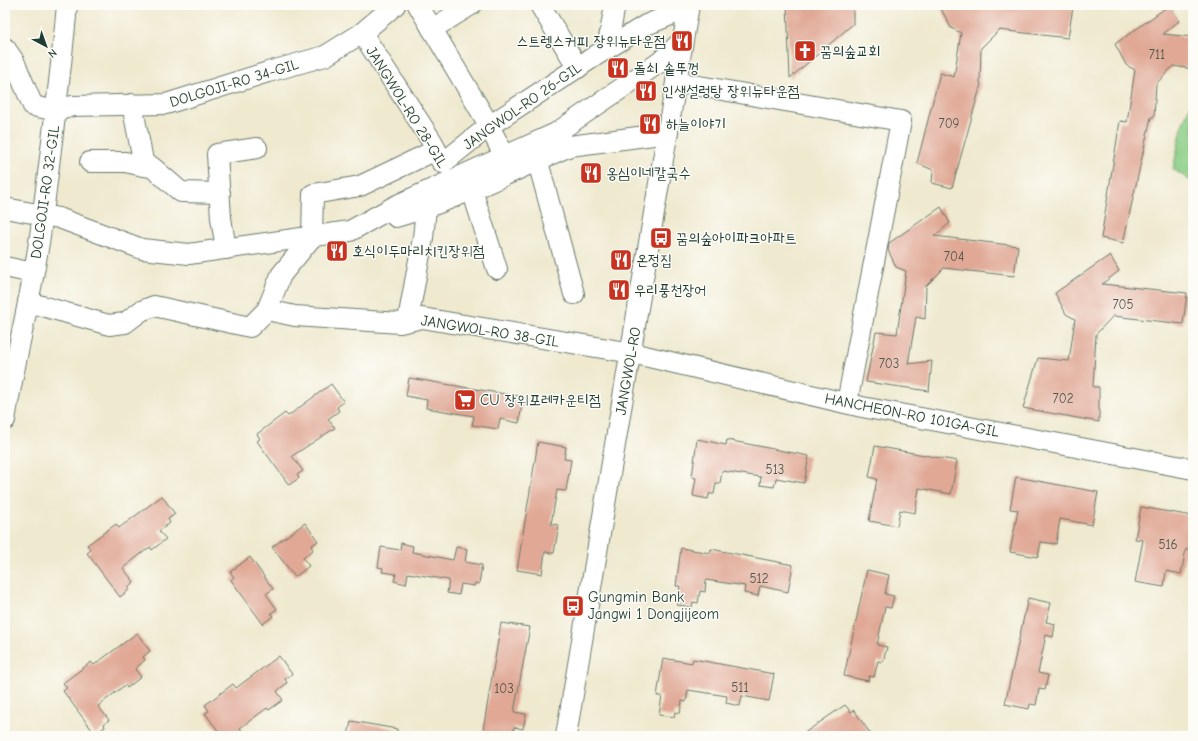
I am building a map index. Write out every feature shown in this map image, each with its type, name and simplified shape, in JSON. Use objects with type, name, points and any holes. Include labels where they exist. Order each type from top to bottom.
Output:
[{"type":"street","name":"DOLGOJI-RO 32-GIL","points":[[5,420],[8,374],[28,302],[42,215],[57,112],[67,5]]},
{"type":"street","name":"DOLGOJI-RO 34-GIL","points":[[57,112],[72,106],[166,104],[325,56],[362,33],[395,5]]},
{"type":"street","points":[[418,5],[489,126],[505,157]]},
{"type":"street","points":[[540,5],[578,68]]},
{"type":"street","points":[[608,49],[615,5]]},
{"type":"street","points":[[432,30],[466,6]]},
{"type":"street","name":"JANGWOL-RO 26-GIL","points":[[312,237],[313,194],[360,186],[443,165],[489,126],[578,68],[646,25],[688,6]]},
{"type":"street","name":"JANGWOL-RO","points":[[566,736],[632,353],[688,6]]},
{"type":"street","name":"JANGWOL-RO 28-GIL","points":[[362,33],[443,165]]},
{"type":"street","name":"JANGWOL-RO 28-GIL","points":[[5,208],[59,218],[142,249],[189,254],[350,231],[397,205],[443,165],[505,157],[556,133],[660,62],[682,41]]},
{"type":"street","name":"DOLGOJI-RO 32-GIL","points":[[6,51],[14,61],[33,106],[57,112]]},
{"type":"street","points":[[676,82],[901,121],[847,403]]},
{"type":"street","points":[[132,104],[144,166]]},
{"type":"street","points":[[350,231],[426,208],[538,162],[570,146],[668,133]]},
{"type":"street","points":[[226,249],[221,218],[218,154],[257,148]]},
{"type":"street","points":[[90,162],[125,162],[152,167],[181,192],[220,193]]},
{"type":"street","points":[[538,162],[574,294]]},
{"type":"street","points":[[472,190],[497,269]]},
{"type":"street","points":[[408,320],[423,238],[426,208]]},
{"type":"street","points":[[28,302],[109,325],[125,323],[141,311],[154,306],[250,327],[267,310],[281,275],[312,237]]},
{"type":"street","name":"DOLGOJI-RO 32-GIL","points":[[5,267],[33,273]]},
{"type":"street","name":"JANGWOL-RO 38-GIL","points":[[267,310],[295,316],[400,323],[422,318],[632,353]]},
{"type":"street","name":"HANCHEON-RO 101GA-GIL","points":[[632,353],[847,403],[1193,469]]},
{"type":"green space","points":[[1193,99],[1193,180],[1191,181],[1173,169],[1183,123]]},
{"type":"building","name":"꿈의숲교회","points":[[787,5],[853,5],[853,24],[790,78]]},
{"type":"building","points":[[939,5],[1055,5],[1073,7],[1068,38],[999,30],[981,48],[981,84],[952,188],[932,183],[933,170],[917,163],[940,73],[954,77],[961,33],[951,28]]},
{"type":"building","points":[[1170,5],[1179,21],[1163,34],[1193,37],[1193,69],[1173,66],[1156,84],[1154,117],[1151,117],[1123,243],[1101,238],[1120,121],[1127,122],[1135,70],[1126,65],[1115,44]]},
{"type":"building","points":[[941,207],[950,223],[934,236],[1018,246],[1014,276],[944,268],[926,286],[925,319],[916,317],[908,364],[932,361],[929,391],[866,382],[876,332],[897,334],[906,271],[896,267],[888,250],[889,243]]},
{"type":"building","points":[[1110,255],[1119,271],[1102,284],[1187,293],[1183,324],[1113,316],[1096,334],[1093,387],[1099,387],[1099,422],[1023,408],[1038,358],[1069,361],[1075,319],[1066,314],[1055,293]]},
{"type":"building","points":[[409,378],[523,397],[519,423],[500,419],[498,429],[472,425],[474,416],[426,408],[427,400],[406,396]]},
{"type":"building","points":[[331,384],[344,402],[337,407],[339,411],[328,419],[335,428],[292,456],[303,471],[297,475],[299,478],[289,485],[257,441],[260,439],[257,434],[285,413],[288,416]]},
{"type":"building","points":[[697,439],[726,445],[727,440],[809,456],[804,483],[776,478],[774,487],[760,485],[761,477],[722,471],[720,483],[716,483],[714,494],[709,494],[708,499],[693,496],[696,478],[692,477]]},
{"type":"building","points":[[538,442],[566,447],[564,459],[571,460],[566,491],[557,490],[551,524],[559,525],[554,553],[545,552],[542,574],[517,570]]},
{"type":"building","points":[[875,446],[957,461],[951,494],[919,488],[915,513],[900,510],[897,526],[869,521],[877,479],[869,477]]},
{"type":"building","points":[[1016,477],[1098,492],[1092,525],[1060,519],[1056,544],[1041,542],[1038,557],[1010,552],[1018,510],[1010,509]]},
{"type":"building","points":[[162,496],[175,514],[168,519],[170,523],[159,531],[166,539],[152,550],[150,547],[123,568],[134,582],[128,587],[130,589],[120,597],[87,553],[91,550],[87,545],[116,524],[119,528]]},
{"type":"building","points":[[1141,507],[1193,516],[1193,550],[1186,549],[1181,574],[1166,571],[1164,587],[1135,582],[1143,540],[1135,539]]},
{"type":"building","points":[[305,523],[318,541],[311,546],[313,550],[303,558],[309,566],[295,577],[272,547]]},
{"type":"building","points":[[401,543],[413,546],[412,552],[453,560],[456,547],[467,549],[465,562],[482,565],[479,584],[475,583],[474,586],[461,584],[459,595],[447,593],[449,580],[408,573],[406,584],[394,581],[396,574],[382,572],[383,568],[378,567],[381,547],[400,550]]},
{"type":"building","points":[[681,548],[710,553],[711,549],[793,565],[788,592],[760,586],[758,596],[744,593],[745,586],[706,580],[705,592],[700,591],[698,603],[693,602],[692,607],[677,605],[680,586],[676,586]]},
{"type":"building","points":[[250,557],[273,589],[266,594],[277,609],[271,613],[273,616],[263,624],[231,580],[234,577],[230,572]]},
{"type":"building","points":[[867,570],[889,575],[885,594],[894,596],[891,608],[885,607],[877,645],[887,647],[883,662],[878,661],[874,677],[869,676],[868,681],[844,676]]},
{"type":"building","points":[[1028,598],[1051,603],[1046,622],[1055,624],[1053,637],[1046,635],[1038,673],[1048,675],[1045,690],[1039,689],[1036,705],[1030,704],[1029,709],[1005,704]]},
{"type":"building","points":[[501,623],[530,627],[514,712],[526,714],[523,729],[514,727],[513,736],[482,736]]},
{"type":"building","points":[[137,633],[150,651],[143,657],[145,660],[135,669],[141,677],[127,688],[125,685],[98,706],[109,720],[104,724],[105,727],[95,734],[63,691],[67,688],[63,683],[91,662],[94,665]]},
{"type":"building","points":[[279,656],[292,674],[285,679],[287,683],[277,691],[283,700],[269,710],[267,708],[240,728],[246,736],[222,736],[205,713],[209,711],[205,705],[233,684],[236,688]]},
{"type":"building","points":[[663,658],[692,663],[693,659],[774,674],[769,701],[742,696],[740,706],[726,703],[727,696],[688,690],[686,702],[682,701],[680,713],[675,712],[674,717],[659,715],[662,696],[657,696]]},
{"type":"building","points":[[845,705],[851,712],[854,710],[872,736],[800,736]]},
{"type":"building","points":[[351,721],[397,729],[397,736],[348,736]]},
{"type":"place","name":"스트렝스커피 장위뉴타운점","points":[[682,41]]},
{"type":"place","name":"꿈의숲교회","points":[[805,51]]},
{"type":"place","name":"돌쇠 솥뚜껑","points":[[618,68]]},
{"type":"place","name":"인생설렁탕 장위뉴타운점","points":[[646,91]]},
{"type":"place","name":"하늘이야기","points":[[650,124]]},
{"type":"place","name":"옹심이네칼국수","points":[[591,173]]},
{"type":"place","name":"꿈의숲아이파크아파트","points":[[661,238]]},
{"type":"place","name":"호식이두마리치킨장위점","points":[[337,251]]},
{"type":"place","name":"온정집","points":[[621,260]]},
{"type":"place","name":"우리풍천장어","points":[[619,290]]},
{"type":"place","name":"CU 장위포레카운티점","points":[[465,400]]},
{"type":"place","name":"Gungmin Bank Jangwi 1 Dongjijeom","points":[[573,606]]}]
